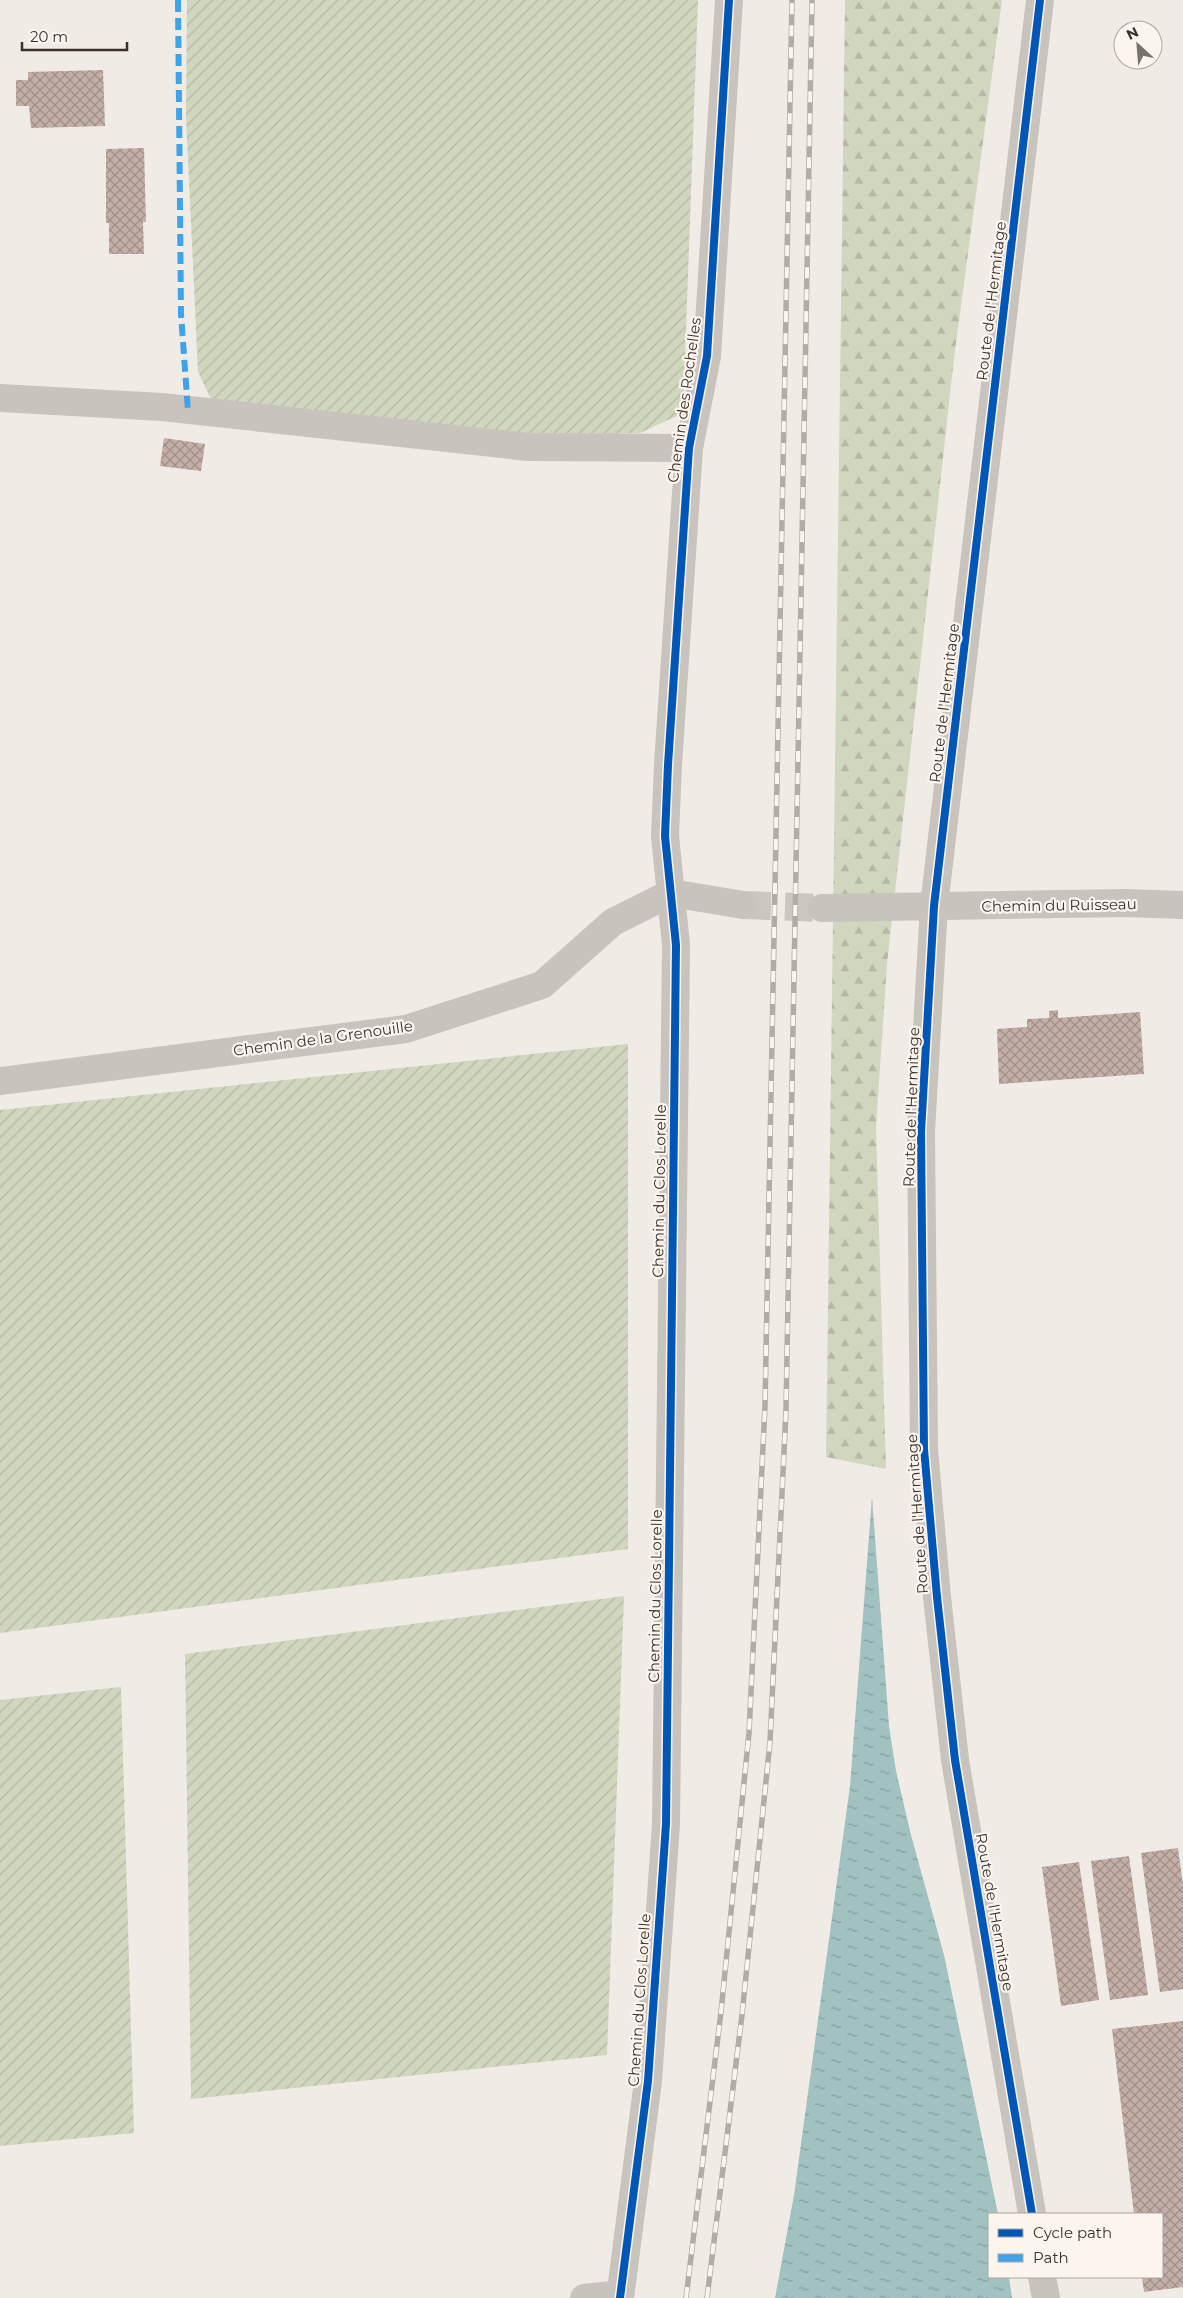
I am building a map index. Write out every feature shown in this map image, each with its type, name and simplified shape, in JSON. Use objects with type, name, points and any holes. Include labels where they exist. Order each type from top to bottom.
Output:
[{"type":"street","name":"Chemin des Rochelles","points":[[671,893],[665,828],[689,448],[707,356],[730,0]]},
{"type":"street","name":"Route de l'Hermitage","points":[[1032,2213],[955,1760],[936,1596],[924,1449],[921,1132],[934,906],[1040,0]]},
{"type":"street","points":[[0,398],[162,407],[528,447],[689,448]]},
{"type":"street","points":[[671,893],[743,905]]},
{"type":"street","name":"Chemin de la Grenouille","points":[[0,1081],[406,1029],[542,985],[613,922],[671,893]]},
{"type":"street","name":"Chemin du Clos Lorelle","points":[[620,2296],[648,2081],[666,1824],[676,945],[671,893]]},
{"type":"street","name":"Chemin du Ruisseau","points":[[934,906],[1126,903],[1183,905]]},
{"type":"street","points":[[822,908],[934,906]]},
{"type":"street","points":[[1042,2278],[1046,2298]]},
{"type":"street","points":[[584,2298],[620,2296]]},
{"type":"green space","points":[[187,0],[698,0],[683,413],[640,433],[527,437],[211,399],[198,372],[186,117]]},
{"type":"green space","points":[[845,0],[1002,0],[954,358],[887,964],[876,1127],[886,1469],[826,1457]]},
{"type":"green space","points":[[628,1044],[628,1549],[0,1633],[0,1110]]},
{"type":"green space","points":[[624,1596],[607,2055],[191,2099],[185,1654]]},
{"type":"green space","points":[[121,1687],[134,2133],[0,2146],[0,1700]]},
{"type":"water","points":[[872,1497],[889,1726],[896,1771],[911,1835],[944,1955],[998,2213],[988,2213],[988,2278],[1009,2278],[1012,2298],[775,2298],[794,2195],[850,1786]]},
{"type":"building","points":[[103,70],[105,126],[31,128],[29,106],[16,106],[16,80],[28,80],[28,72]]},
{"type":"building","points":[[144,148],[146,222],[143,222],[144,254],[109,254],[109,223],[106,223],[106,149]]},
{"type":"building","points":[[164,438],[205,444],[201,471],[160,466]]},
{"type":"building","points":[[1058,1010],[1058,1018],[1140,1012],[1144,1074],[999,1084],[997,1029],[1027,1027],[1027,1019],[1049,1018],[1049,1011]]},
{"type":"building","points":[[1178,1848],[1183,1885],[1183,1989],[1160,1992],[1141,1853]]},
{"type":"building","points":[[1129,1856],[1148,1995],[1110,2000],[1091,1861]]},
{"type":"building","points":[[1079,1862],[1099,2000],[1061,2006],[1042,1867]]},
{"type":"building","points":[[1183,2021],[1183,2287],[1144,2292],[1142,2278],[1163,2278],[1163,2213],[1134,2213],[1112,2029]]},
{"type":"tunnel","points":[[743,905],[822,908]]},
{"type":"railway","points":[[686,2298],[721,2012],[749,1733],[765,1406],[792,0]]},
{"type":"railway","points":[[707,2298],[742,2015],[770,1742],[786,1410],[812,0]]},
{"type":"marked path","points":[[178,0],[181,314],[188,411]]},
{"type":"cycle path","points":[[620,2298],[648,2081],[666,1824],[676,945],[665,836],[668,765],[689,448],[707,356],[729,0]]},
{"type":"cycle path","points":[[1032,2213],[955,1760],[937,1597],[924,1449],[921,1132],[934,906],[1040,0]]}]
